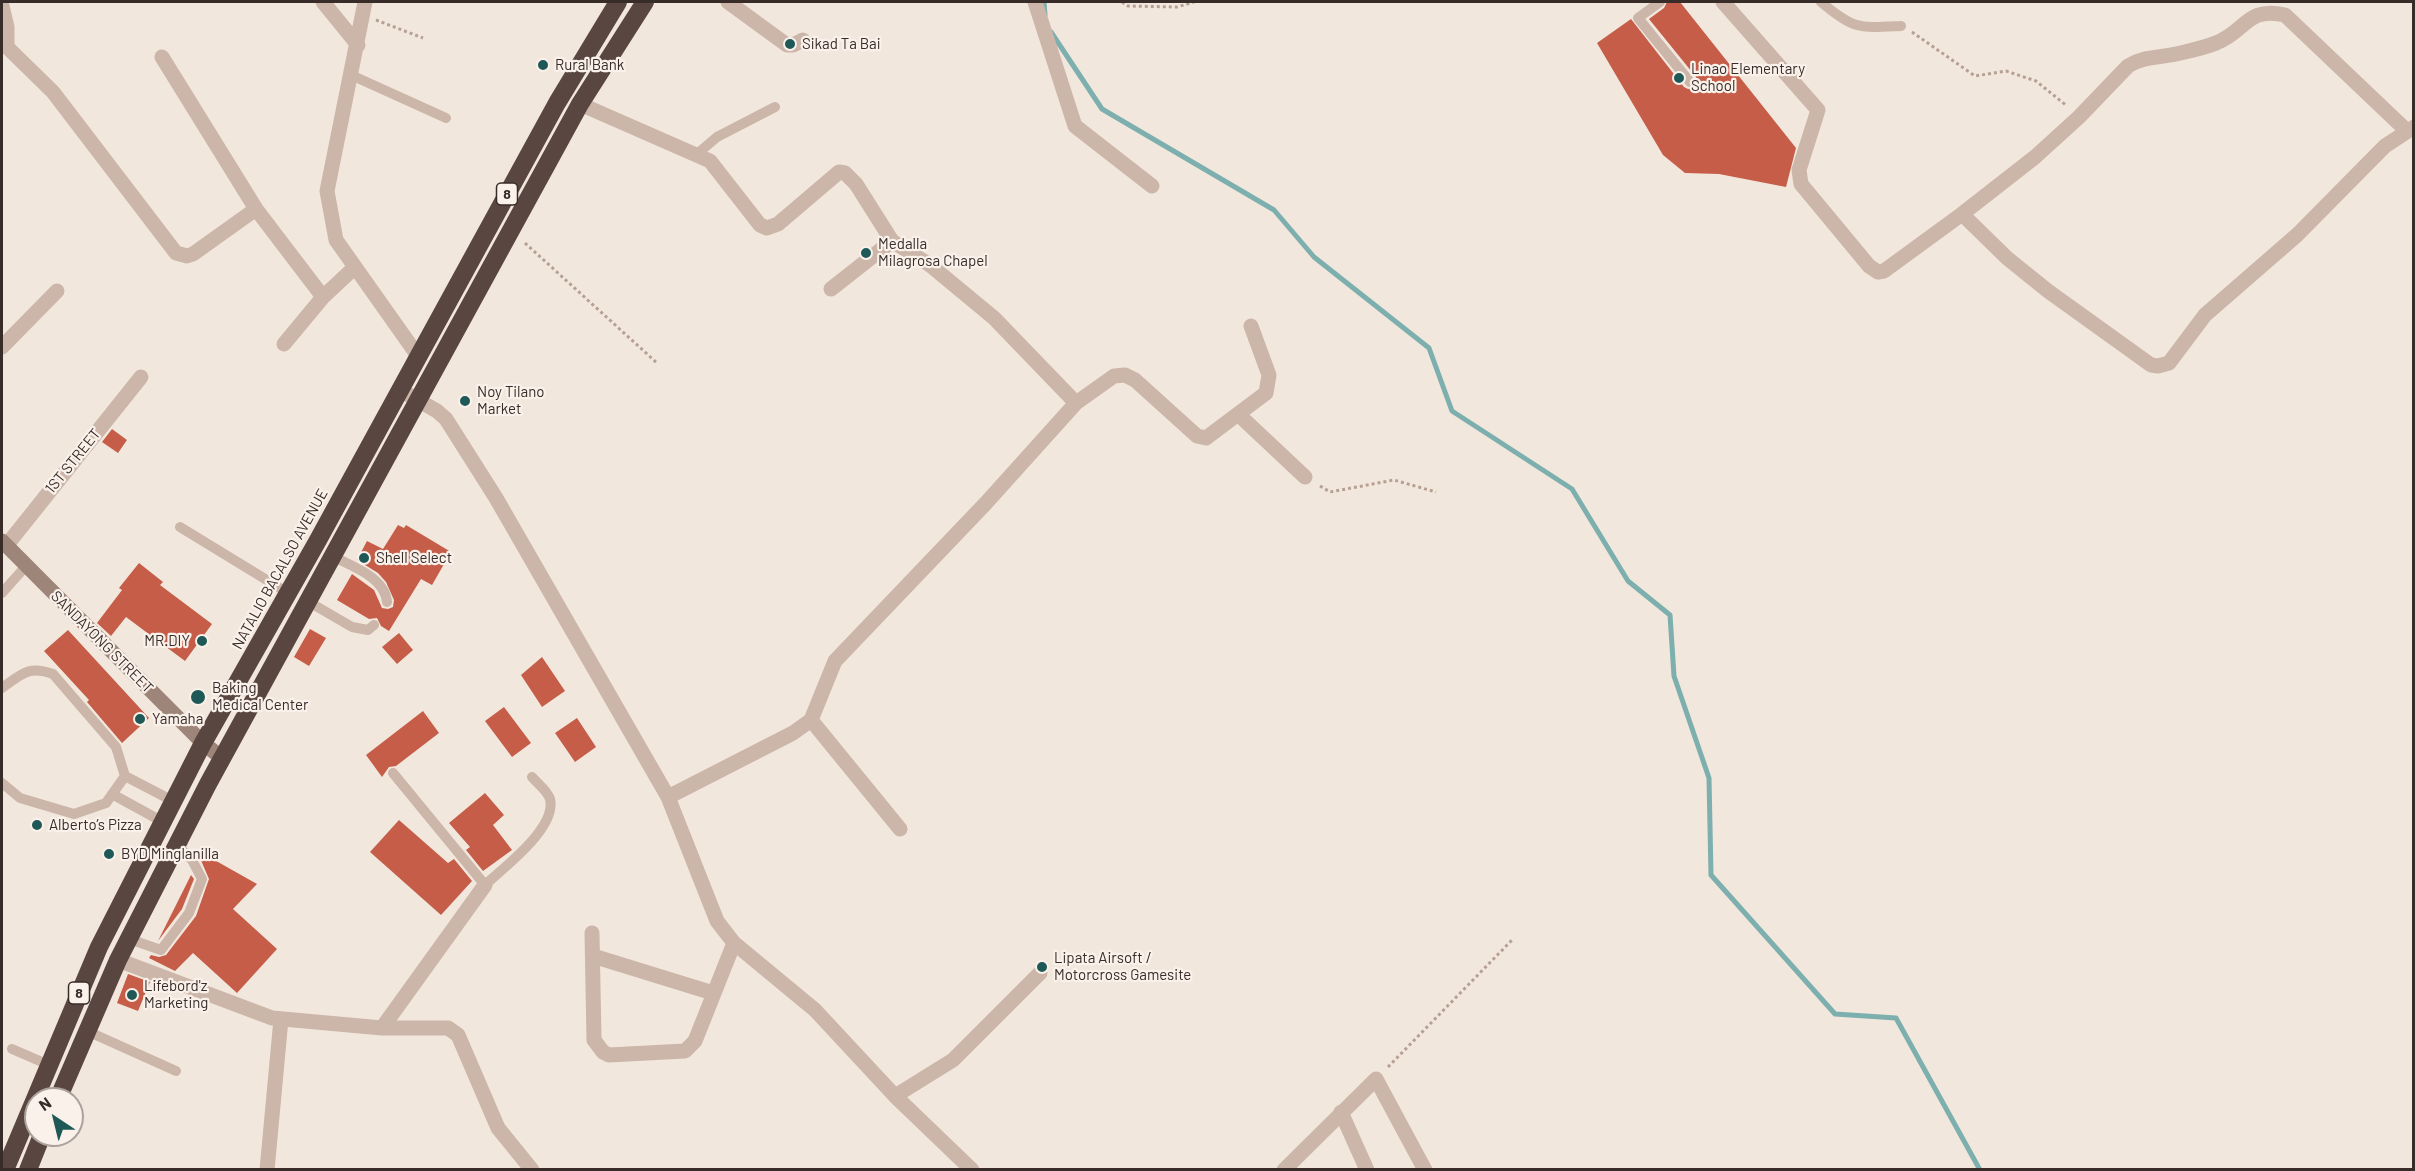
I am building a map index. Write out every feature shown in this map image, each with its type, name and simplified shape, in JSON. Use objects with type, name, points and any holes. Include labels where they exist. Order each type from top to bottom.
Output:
[{"type":"highway","name":"NATALIO BACALSO AVENUE","points":[[5,1170],[103,938],[172,801],[557,103],[618,2]]},
{"type":"highway","name":"8","points":[[63,1087],[118,960],[222,758],[580,104],[645,2]]},
{"type":"highway","points":[[28,1170],[37,1147]]},
{"type":"street","points":[[323,2],[358,45]]},
{"type":"street","points":[[728,2],[787,45],[803,40]]},
{"type":"street","points":[[1035,2],[1075,126],[1152,186]]},
{"type":"street","points":[[1723,2],[1818,110],[1798,177],[1801,184],[1878,272],[1884,271],[2035,158],[2128,66],[2149,56],[2174,55],[2216,44],[2232,36],[2246,21],[2259,14],[2285,8],[2410,129],[2385,146],[2297,235],[2205,315],[2169,363],[2164,365],[2151,364],[2048,291],[2007,258],[1962,214]]},
{"type":"street","points":[[2,6],[7,27],[4,50],[53,92],[176,253],[187,256],[193,254],[256,209]]},
{"type":"street","points":[[364,8],[327,191],[336,240],[418,356]]},
{"type":"street","points":[[162,57],[256,209],[323,297]]},
{"type":"street","points":[[580,104],[697,154],[716,166],[760,225],[767,228],[778,224],[839,172],[845,173],[856,184],[892,241],[930,265],[994,318],[1076,403]]},
{"type":"street","points":[[831,289],[892,241]]},
{"type":"street","points":[[284,344],[323,297],[354,268]]},
{"type":"street","points":[[2,347],[57,291]]},
{"type":"street","points":[[668,797],[794,733],[811,720],[835,661],[987,503],[1076,403],[1114,376],[1125,375],[1135,380],[1197,436],[1210,436],[1239,415],[1266,393],[1269,375],[1251,326]]},
{"type":"street","name":"1ST STREET","points":[[4,543],[141,377]]},
{"type":"street","points":[[400,390],[437,411],[446,419],[490,488],[668,797],[717,921],[734,944],[814,1010],[895,1096],[972,1170]]},
{"type":"street","points":[[1239,415],[1305,477]]},
{"type":"street","name":"SANDAYONG STREET","points":[[4,543],[203,743],[222,758]]},
{"type":"street","points":[[811,720],[900,829]]},
{"type":"street","points":[[382,1028],[485,885]]},
{"type":"street","points":[[592,933],[594,1040],[603,1052],[609,1055],[685,1051],[695,1041],[734,944]]},
{"type":"street","points":[[593,956],[713,993]]},
{"type":"street","points":[[118,960],[272,1018],[382,1028],[448,1028],[455,1032],[498,1128],[532,1170]]},
{"type":"street","points":[[895,1096],[952,1060],[1040,973]]},
{"type":"street","points":[[267,1170],[281,1019]]},
{"type":"street","points":[[1284,1170],[1376,1079],[1425,1170]]},
{"type":"street","points":[[1341,1112],[1367,1170]]},
{"type":"lane","points":[[1660,2],[1638,18],[1689,82]]},
{"type":"lane","points":[[1821,2],[1851,24],[1862,28],[1906,28]]},
{"type":"lane","points":[[351,75],[446,118]]},
{"type":"lane","points":[[697,154],[717,136],[775,106]]},
{"type":"lane","points":[[180,527],[288,593]]},
{"type":"lane","points":[[332,556],[368,575],[383,589],[387,602]]},
{"type":"lane","points":[[2,593],[26,566]]},
{"type":"lane","points":[[309,602],[352,627],[368,630],[374,625]]},
{"type":"lane","points":[[2,688],[27,671],[39,669],[53,675],[116,747],[125,776],[172,801]]},
{"type":"lane","points":[[393,773],[485,885],[532,841],[545,824],[550,801],[545,791],[532,777]]},
{"type":"lane","points":[[2,783],[20,798],[74,814],[109,799],[125,776]]},
{"type":"lane","points":[[109,799],[163,822]]},
{"type":"lane","points":[[129,939],[161,950],[189,913],[202,879],[192,860],[177,845]]},
{"type":"lane","points":[[87,1031],[176,1071]]},
{"type":"lane","points":[[12,1049],[49,1065]]},
{"type":"path","points":[[1122,2],[1128,6],[1177,7],[1194,2]]},
{"type":"path","points":[[364,8],[423,38]]},
{"type":"path","points":[[1906,28],[1976,76],[2006,71],[2036,81],[2079,117]]},
{"type":"path","points":[[511,230],[657,363]]},
{"type":"path","points":[[1305,477],[1330,492],[1394,480],[1436,492]]},
{"type":"path","points":[[1376,1079],[1513,939]]},
{"type":"building","name":"Linao Elementary School","points":[[1667,2],[1680,2],[1796,148],[1786,187],[1719,174],[1685,173],[1663,155],[1597,43],[1631,19],[1684,87],[1694,88],[1697,84],[1696,77],[1649,19],[1664,8]]},
{"type":"building","points":[[112,429],[127,440],[118,453],[102,442]]},
{"type":"building","points":[[398,525],[404,528],[406,525],[451,552],[432,585],[421,579],[389,631],[381,626],[377,618],[369,619],[337,600],[352,574],[374,590],[382,608],[393,607],[394,600],[386,582],[378,573],[357,560],[367,541],[383,549]]},
{"type":"building","points":[[139,563],[163,582],[160,585],[212,624],[185,661],[126,617],[111,636],[97,623],[122,590],[119,588]]},
{"type":"building","points":[[310,629],[326,638],[309,666],[294,657]]},
{"type":"building","points":[[68,630],[149,718],[122,743],[87,702],[89,700],[44,651]]},
{"type":"building","points":[[399,633],[413,650],[397,664],[382,647]]},
{"type":"building","points":[[542,657],[565,691],[542,707],[521,675]]},
{"type":"building","points":[[504,707],[531,743],[512,757],[485,721]]},
{"type":"building","points":[[423,711],[439,733],[396,766],[389,767],[382,777],[366,755]]},
{"type":"building","points":[[577,718],[596,747],[575,762],[555,733]]},
{"type":"building","points":[[485,793],[504,815],[493,825],[512,850],[483,871],[466,850],[470,847],[449,823]]},
{"type":"building","points":[[399,820],[448,863],[454,859],[472,881],[441,915],[370,852]]},
{"type":"building","points":[[202,853],[257,884],[233,909],[277,949],[237,993],[193,953],[175,971],[149,958],[151,955],[159,957],[166,955],[196,916],[209,879],[200,858]]},
{"type":"building","points":[[191,875],[194,879],[182,909],[158,941]]},
{"type":"building","points":[[128,974],[150,982],[138,1011],[117,1003]]},
{"type":"waterway","points":[[1044,2],[1045,15]]},
{"type":"waterway","points":[[1051,32],[1102,109],[1274,210],[1314,257],[1429,348],[1452,411],[1572,489],[1628,581],[1670,615],[1674,676],[1709,778],[1711,875],[1835,1014],[1896,1018],[1980,1170]]},
{"type":"place","name":"Sikad Ta Bai","points":[[790,44]]},
{"type":"place","name":"Rural Bank","points":[[543,65]]},
{"type":"place","name":"Linao Elementary School","points":[[1679,78]]},
{"type":"place","name":"Medalla Milagrosa Chapel","points":[[866,253]]},
{"type":"place","name":"Noy Tilano Market","points":[[465,401]]},
{"type":"place","name":"Shell Select","points":[[364,558]]},
{"type":"place","name":"MR.DIY","points":[[202,641]]},
{"type":"place","name":"Baking Medical Center","points":[[198,697]]},
{"type":"place","name":"Yamaha","points":[[140,719]]},
{"type":"place","name":"Alberto’s Pizza","points":[[37,825]]},
{"type":"place","name":"BYD Minglanilla","points":[[109,854]]},
{"type":"place","name":"Lipata Airsoft / Motorcross Gamesite","points":[[1042,967]]},
{"type":"place","name":"Lifebord'z Marketing","points":[[132,995]]}]
